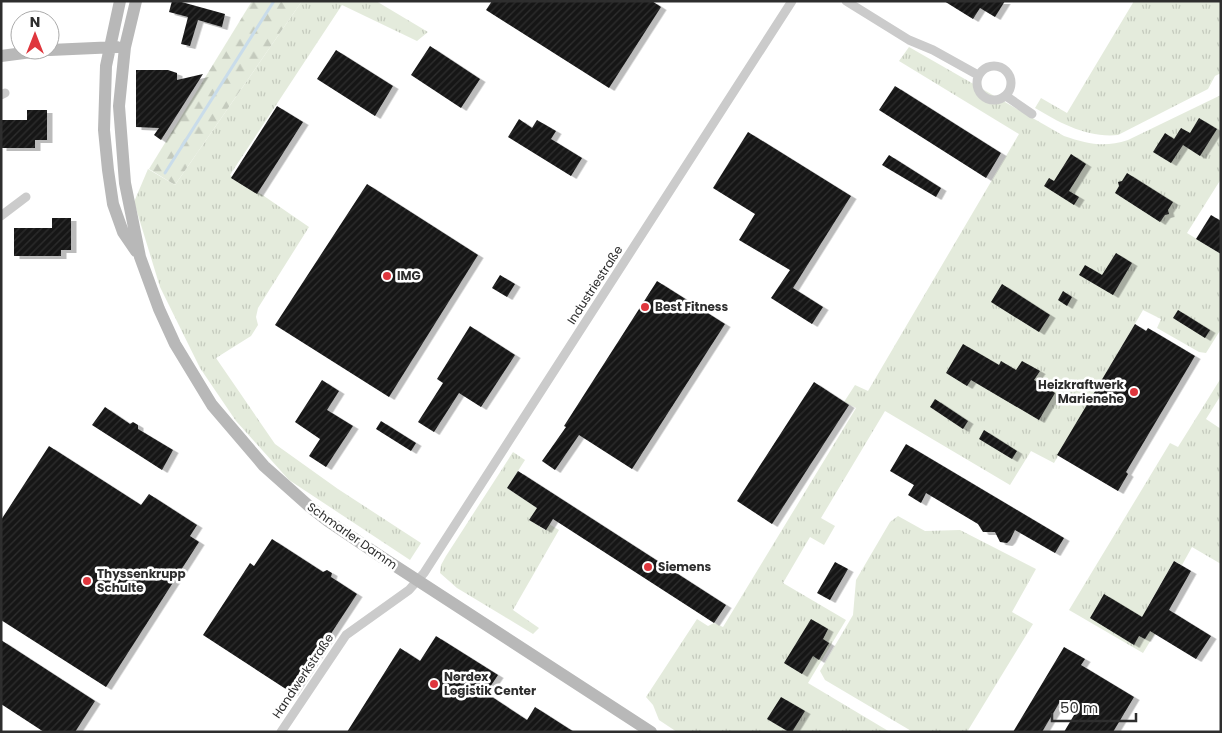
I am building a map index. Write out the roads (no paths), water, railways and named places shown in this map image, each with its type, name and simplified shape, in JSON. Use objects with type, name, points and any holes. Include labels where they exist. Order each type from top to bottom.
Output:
[{"type":"street","name":"Schmarler Damm","points":[[120,1],[109,47],[104,94],[104,130],[113,204],[123,232],[140,257]]},
{"type":"street","name":"Schmarler Damm","points":[[136,1],[125,47],[119,106],[126,183],[140,257],[159,308],[175,344],[212,405],[264,466],[310,507],[352,538],[651,732]]},
{"type":"street","name":"Industriestraße","points":[[418,581],[792,1]]},
{"type":"street","points":[[846,1],[909,40],[933,50],[978,76]]},
{"type":"street","points":[[60,49],[125,47]]},
{"type":"street","points":[[992,66],[1007,72],[1011,82],[1006,96],[995,100],[984,98],[977,90],[976,84],[982,70],[992,66]]},
{"type":"street","points":[[1006,96],[1032,114]]},
{"type":"street","points":[[1,216],[26,197]]},
{"type":"street","name":"Handwerkstraße","points":[[281,732],[346,635],[409,590],[418,581]]},
{"type":"waterway","points":[[165,173],[274,1]]},
{"type":"place","name":"IMG","points":[[387,276]]},
{"type":"place","name":"Best Fitness","points":[[645,307]]},
{"type":"place","name":"Heizkraftwerk Marienehe","points":[[1134,392]]},
{"type":"place","name":"Siemens","points":[[648,567]]},
{"type":"place","name":"Thyssenkrupp Schulte","points":[[87,581]]},
{"type":"place","name":"Nordex Logistik Center","points":[[434,684]]}]
